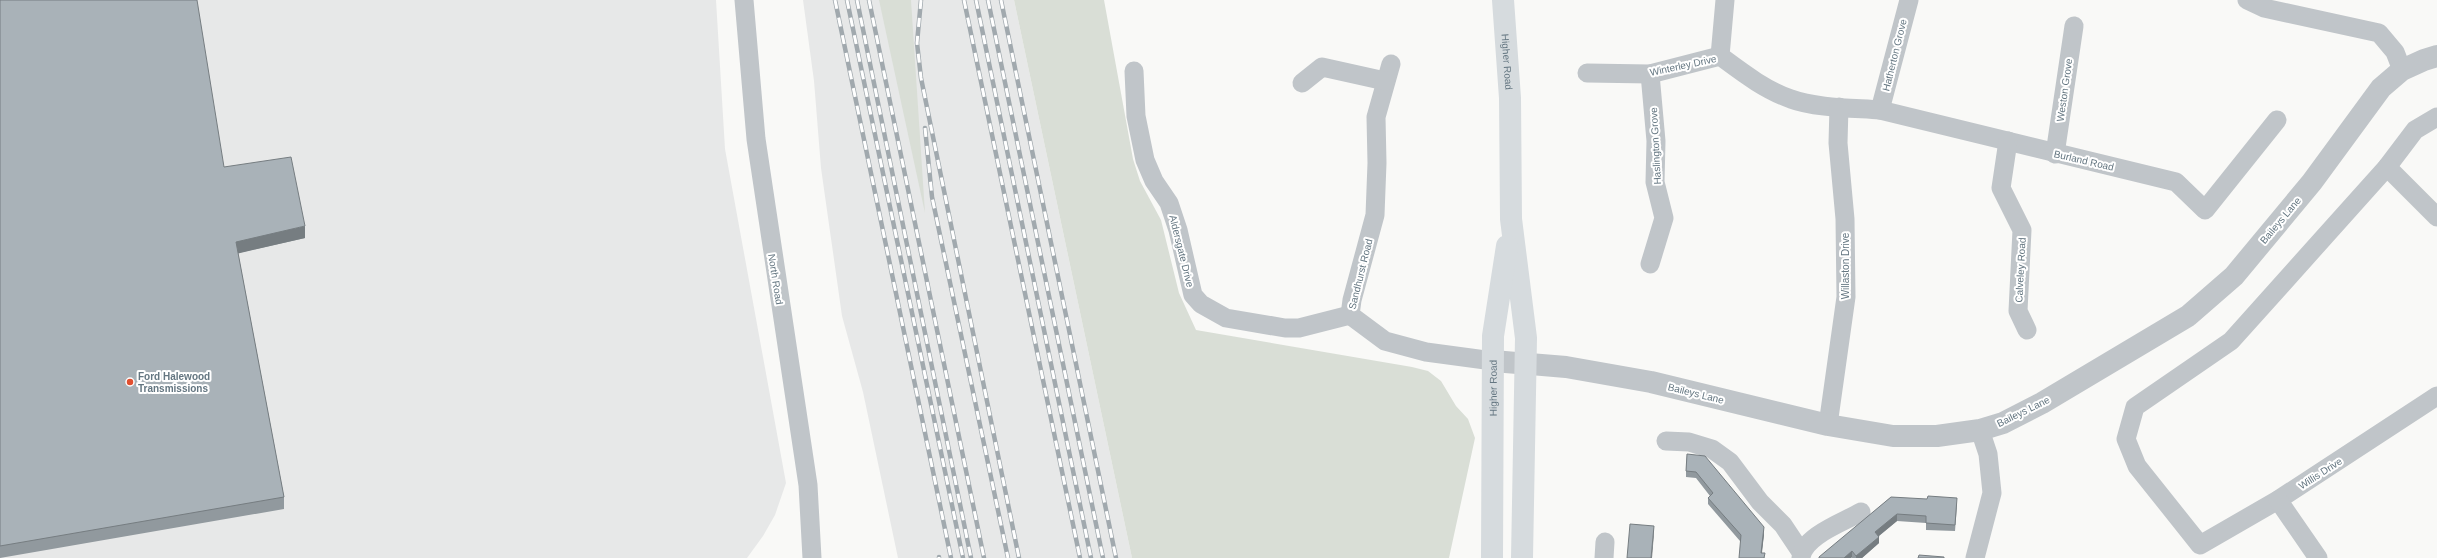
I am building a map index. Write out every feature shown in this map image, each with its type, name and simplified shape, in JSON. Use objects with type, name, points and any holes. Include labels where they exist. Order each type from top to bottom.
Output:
[{"type":"highway","name":"Higher Road","points":[[1503,0],[1510,98],[1511,219],[1526,338],[1522,558]]},
{"type":"highway","name":"Higher Road","points":[[1492,558],[1493,336],[1511,219]]},
{"type":"street","name":"North Road","points":[[744,0],[758,154],[807,478],[812,558]]},
{"type":"street","points":[[1720,56],[1725,0]]},
{"type":"street","name":"Hatherton Grove","points":[[1880,110],[1908,0]]},
{"type":"street","points":[[2247,0],[2264,8],[2379,33],[2395,52],[2402,70]]},
{"type":"street","name":"Weston Grove","points":[[2055,154],[2074,26]]},
{"type":"street","name":"Winterley Drive","points":[[1587,73],[1650,74],[1720,56],[1759,84],[1792,100],[1839,107]]},
{"type":"street","name":"Baileys Lane","points":[[1493,361],[1566,367],[1651,382],[1828,424],[1893,436],[1937,436],[1980,430],[2003,423],[2042,403],[2188,316],[2234,276],[2312,182],[2381,88],[2402,70],[2437,56]]},
{"type":"street","name":"Sandhurst Road","points":[[1302,83],[1322,67],[1388,73],[1376,117],[1378,163],[1375,215],[1352,300],[1350,315],[1385,341],[1426,352],[1493,361]]},
{"type":"street","name":"Aldersgate Drive","points":[[1134,71],[1136,116],[1145,160],[1154,181],[1169,204],[1178,230],[1193,295],[1200,304],[1226,318],[1285,328],[1299,328],[1350,315]]},
{"type":"street","name":"Haslington Grove","points":[[1650,74],[1656,141],[1655,182],[1664,218],[1650,264]]},
{"type":"street","name":"Burland Road","points":[[1839,107],[1880,110],[2055,154],[2176,182],[2205,210],[2277,120]]},
{"type":"street","name":"Willaston Drive","points":[[1828,424],[1846,298],[1845,219],[1838,143],[1839,107]]},
{"type":"street","points":[[2437,117],[2416,130],[2387,167],[2437,217]]},
{"type":"street","name":"Calveley Road","points":[[2008,141],[2001,188],[2022,230],[2018,311],[2027,330]]},
{"type":"street","name":"Willis Drive","points":[[2387,167],[2231,341],[2135,407],[2126,439],[2137,466],[2200,545],[2278,500],[2437,396]]},
{"type":"street","points":[[1975,558],[1992,493],[1988,454],[1980,430]]},
{"type":"street","points":[[1666,440],[1689,442],[1712,449],[1730,462],[1760,502],[1783,525],[1801,555],[1821,532],[1861,512]]},
{"type":"street","points":[[2278,500],[2318,558]]},
{"type":"shaded area","points":[[0,0],[716,0],[725,149],[786,483],[775,515],[763,536],[747,558],[0,558]]},
{"type":"shaded area","points":[[803,0],[1014,0],[1132,558],[898,558],[863,392],[842,316],[821,168],[814,81]]},
{"type":"shaded area","points":[[879,0],[911,0],[925,213]]},
{"type":"shaded area","points":[[1014,0],[1104,0],[1133,159],[1140,181],[1161,220],[1179,293],[1196,330],[1412,367],[1428,371],[1441,381],[1456,406],[1468,419],[1475,438],[1449,558],[1132,558]]},
{"type":"building","name":"Ford Halewood Transmissions","points":[[0,0],[197,0],[224,167],[291,157],[305,226],[236,242],[284,497],[0,546]]},
{"type":"building","points":[[1687,454],[1705,456],[1764,527],[1761,553],[1765,553],[1764,558],[1739,558],[1741,535],[1708,498],[1713,493],[1696,472],[1686,471]]},
{"type":"building","points":[[1928,496],[1957,498],[1955,525],[1926,523],[1926,516],[1897,514],[1875,532],[1879,537],[1856,556],[1852,551],[1844,558],[1819,558],[1891,497],[1927,499]]},
{"type":"building","points":[[1630,524],[1654,526],[1651,558],[1627,558]]},
{"type":"building","points":[[1919,555],[1944,557],[1944,558],[1918,558]]},
{"type":"railway","points":[[835,0],[951,558]]},
{"type":"railway","points":[[847,0],[963,558]]},
{"type":"railway","points":[[857,0],[971,558]]},
{"type":"railway","points":[[869,0],[984,558]]},
{"type":"railway","points":[[921,0],[917,43],[921,78],[1019,558]]},
{"type":"railway","points":[[964,0],[1080,558]]},
{"type":"railway","points":[[976,0],[1091,558]]},
{"type":"railway","points":[[988,0],[1103,558]]},
{"type":"railway","points":[[1001,0],[1116,558]]},
{"type":"railway","points":[[925,128],[932,197],[1008,558]]},
{"type":"place","name":"Ford Halewood Transmissions","points":[[130,382]]}]
